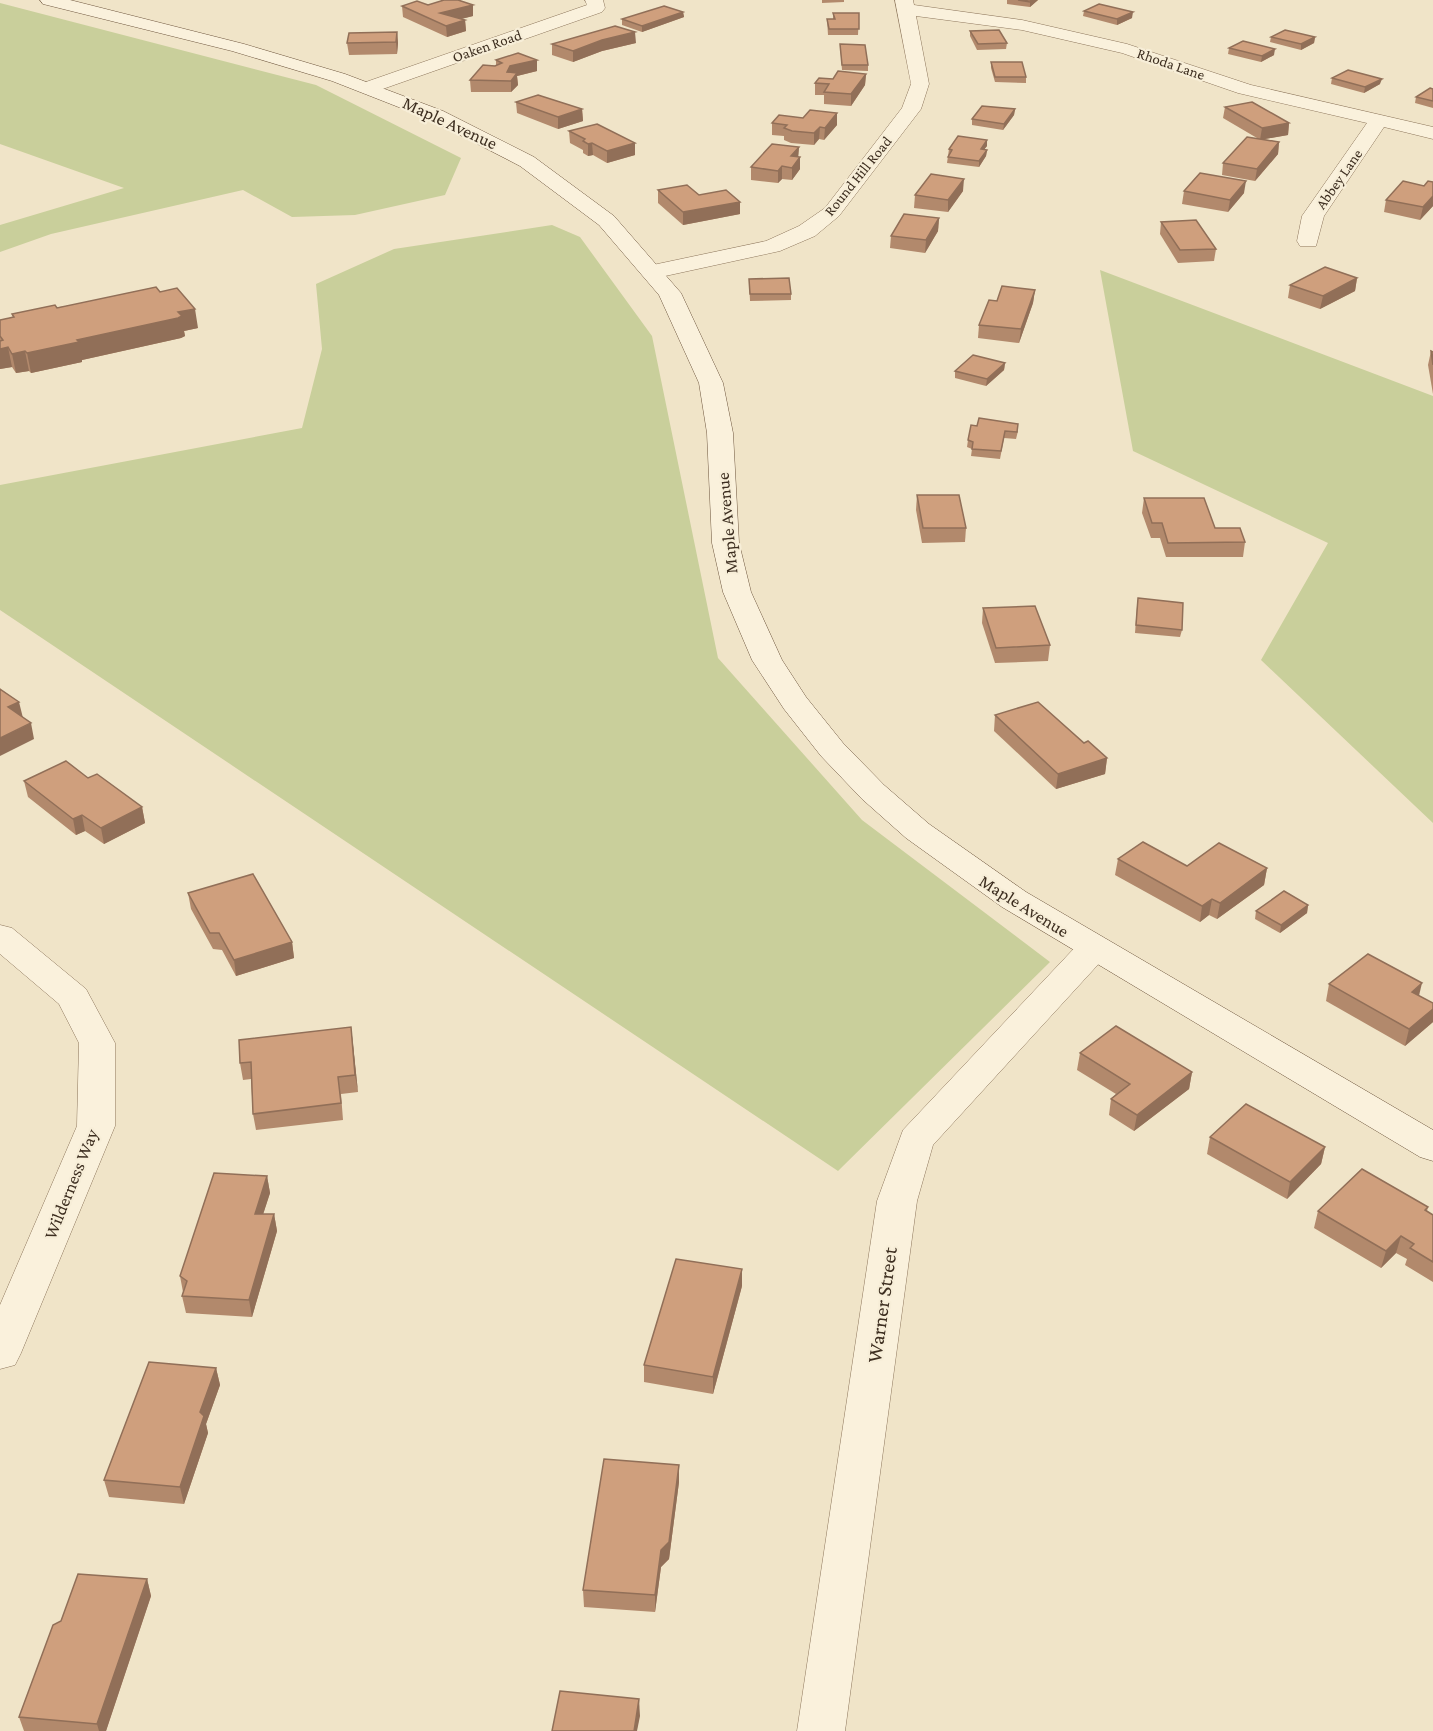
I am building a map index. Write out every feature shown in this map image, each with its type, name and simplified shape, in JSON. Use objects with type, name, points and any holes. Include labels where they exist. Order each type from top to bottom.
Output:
[{"type":"street","name":"Maple Avenue","points":[[49,0],[304,66],[370,87],[458,124],[550,176],[615,230],[656,272],[687,323],[712,385],[720,433],[723,522],[730,575],[745,617],[766,659],[797,706],[837,753],[882,799],[930,841],[987,884],[1093,949],[1433,1147]]},
{"type":"street","name":"Oaken Road","points":[[370,87],[596,8],[594,0]]},
{"type":"street","name":"Rhoda Lane","points":[[904,5],[1022,25],[1104,44],[1245,89],[1433,133]]},
{"type":"street","name":"Round Hill Road","points":[[656,272],[772,246],[807,231],[832,212],[911,109],[920,84],[904,5]]},
{"type":"street","name":"Abbey Lane","points":[[1308,241],[1313,216],[1379,122]]},
{"type":"street","name":"Wilderness Way","points":[[0,936],[73,997],[97,1043],[96,1126],[0,1353]]},
{"type":"street","name":"Warner Street","points":[[821,1731],[897,1202],[916,1140],[1093,949]]},
{"type":"green space","points":[[0,3],[316,85],[461,158],[445,195],[355,215],[292,217],[243,190],[51,234],[0,252],[0,225],[124,188],[0,144]]},
{"type":"green space","points":[[552,225],[580,237],[652,336],[718,658],[862,820],[1050,962],[838,1171],[0,610],[0,485],[302,428],[322,349],[316,284],[394,249]]},
{"type":"green space","points":[[1100,270],[1433,396],[1433,823],[1261,660],[1328,543],[1133,451]]},
{"type":"building","points":[[444,0],[458,0],[473,5],[440,13],[465,20],[446,26],[402,6],[417,1],[428,5]]},
{"type":"building","points":[[1099,4],[1133,12],[1117,19],[1084,11]]},
{"type":"building","points":[[664,6],[683,12],[642,26],[622,19],[648,11]]},
{"type":"building","points":[[833,13],[859,13],[859,29],[829,29],[827,19],[835,19]]},
{"type":"building","points":[[615,26],[635,32],[602,40],[573,51],[552,44]]},
{"type":"building","points":[[999,30],[1007,43],[978,44],[970,31]]},
{"type":"building","points":[[1285,30],[1315,37],[1301,44],[1271,37]]},
{"type":"building","points":[[397,32],[396,42],[347,43],[349,33]]},
{"type":"building","points":[[1243,41],[1275,49],[1262,56],[1229,48]]},
{"type":"building","points":[[840,44],[865,45],[868,65],[842,65]]},
{"type":"building","points":[[518,53],[537,60],[510,66],[507,72],[517,73],[511,81],[470,80],[483,65],[495,66],[502,63],[496,60]]},
{"type":"building","points":[[991,62],[1022,62],[1026,77],[995,77]]},
{"type":"building","points":[[1348,70],[1382,79],[1365,87],[1332,78]]},
{"type":"building","points":[[838,71],[866,74],[851,94],[824,92],[829,84],[815,83],[819,78],[833,79]]},
{"type":"building","points":[[1430,88],[1433,89],[1433,101],[1416,97]]},
{"type":"building","points":[[538,95],[582,109],[558,117],[516,102]]},
{"type":"building","points":[[1252,102],[1289,123],[1262,128],[1225,107]]},
{"type":"building","points":[[982,106],[1015,109],[1004,124],[972,119]]},
{"type":"building","points":[[810,110],[837,113],[825,128],[820,127],[814,133],[792,131],[784,128],[787,125],[772,123],[779,115],[803,118]]},
{"type":"building","points":[[597,124],[635,143],[607,151],[592,143],[588,144],[583,141],[585,139],[569,131]]},
{"type":"building","points":[[958,136],[987,140],[981,149],[987,150],[979,161],[948,157],[952,150],[949,149]]},
{"type":"building","points":[[1247,137],[1279,142],[1257,169],[1223,163]]},
{"type":"building","points":[[772,144],[799,147],[791,156],[800,157],[792,168],[782,166],[778,171],[751,167]]},
{"type":"building","points":[[1200,173],[1246,181],[1230,200],[1184,191]]},
{"type":"building","points":[[931,174],[964,179],[948,200],[915,195]]},
{"type":"building","points":[[1403,181],[1424,186],[1428,181],[1433,182],[1433,196],[1423,207],[1386,200]]},
{"type":"building","points":[[687,185],[699,195],[726,190],[740,202],[683,212],[658,190]]},
{"type":"building","points":[[904,214],[939,218],[926,240],[891,236]]},
{"type":"building","points":[[1196,220],[1216,249],[1180,250],[1161,222]]},
{"type":"building","points":[[1325,267],[1357,278],[1323,296],[1290,285]]},
{"type":"building","points":[[789,278],[791,294],[750,294],[749,279]]},
{"type":"building","points":[[1002,286],[1035,290],[1021,329],[979,325],[989,300],[997,301]]},
{"type":"building","points":[[156,287],[160,292],[177,288],[195,309],[178,312],[182,316],[178,318],[27,353],[25,351],[12,354],[8,347],[0,349],[0,341],[3,340],[0,336],[0,320],[14,317],[12,314],[55,305],[57,308]]},
{"type":"building","points":[[973,355],[1005,363],[987,379],[955,371]]},
{"type":"building","points":[[979,418],[1018,424],[1017,432],[1005,431],[1001,451],[972,449],[973,442],[968,440],[971,425],[977,426]]},
{"type":"building","points":[[917,495],[959,495],[966,528],[923,528]]},
{"type":"building","points":[[1144,498],[1204,498],[1215,528],[1240,528],[1245,542],[1168,543],[1162,523],[1152,523]]},
{"type":"building","points":[[1138,598],[1183,603],[1182,630],[1136,625]]},
{"type":"building","points":[[1035,606],[1050,645],[996,648],[983,608]]},
{"type":"building","points":[[0,689],[19,702],[8,707],[31,723],[0,738]]},
{"type":"building","points":[[1038,702],[1084,743],[1088,741],[1107,758],[1058,774],[995,715]]},
{"type":"building","points":[[66,761],[88,778],[97,774],[142,807],[101,828],[82,815],[73,819],[24,781]]},
{"type":"building","points":[[1143,842],[1187,866],[1219,843],[1267,868],[1220,903],[1212,899],[1202,906],[1118,859]]},
{"type":"building","points":[[253,874],[292,942],[234,960],[219,933],[210,933],[188,893]]},
{"type":"building","points":[[1284,891],[1308,905],[1281,925],[1256,911]]},
{"type":"building","points":[[1368,954],[1422,983],[1412,992],[1433,1003],[1433,1009],[1409,1029],[1329,984]]},
{"type":"building","points":[[1116,1026],[1192,1072],[1137,1115],[1111,1099],[1130,1084],[1080,1053]]},
{"type":"building","points":[[351,1027],[355,1075],[338,1077],[341,1103],[253,1114],[251,1062],[240,1063],[239,1040]]},
{"type":"building","points":[[1246,1104],[1325,1147],[1290,1182],[1210,1137]]},
{"type":"building","points":[[1362,1169],[1428,1207],[1425,1210],[1433,1215],[1433,1262],[1410,1248],[1414,1244],[1401,1236],[1386,1251],[1318,1211]]},
{"type":"building","points":[[214,1173],[267,1176],[255,1214],[274,1214],[249,1300],[182,1296],[187,1281],[180,1276]]},
{"type":"building","points":[[676,1259],[742,1269],[713,1377],[644,1365]]},
{"type":"building","points":[[149,1362],[216,1368],[200,1412],[204,1416],[180,1487],[104,1480]]},
{"type":"building","points":[[604,1459],[679,1465],[669,1542],[661,1550],[655,1595],[583,1590]]},
{"type":"building","points":[[78,1574],[147,1579],[97,1724],[19,1717],[53,1625],[61,1621]]},
{"type":"building","points":[[560,1691],[639,1699],[634,1731],[552,1731]]}]
